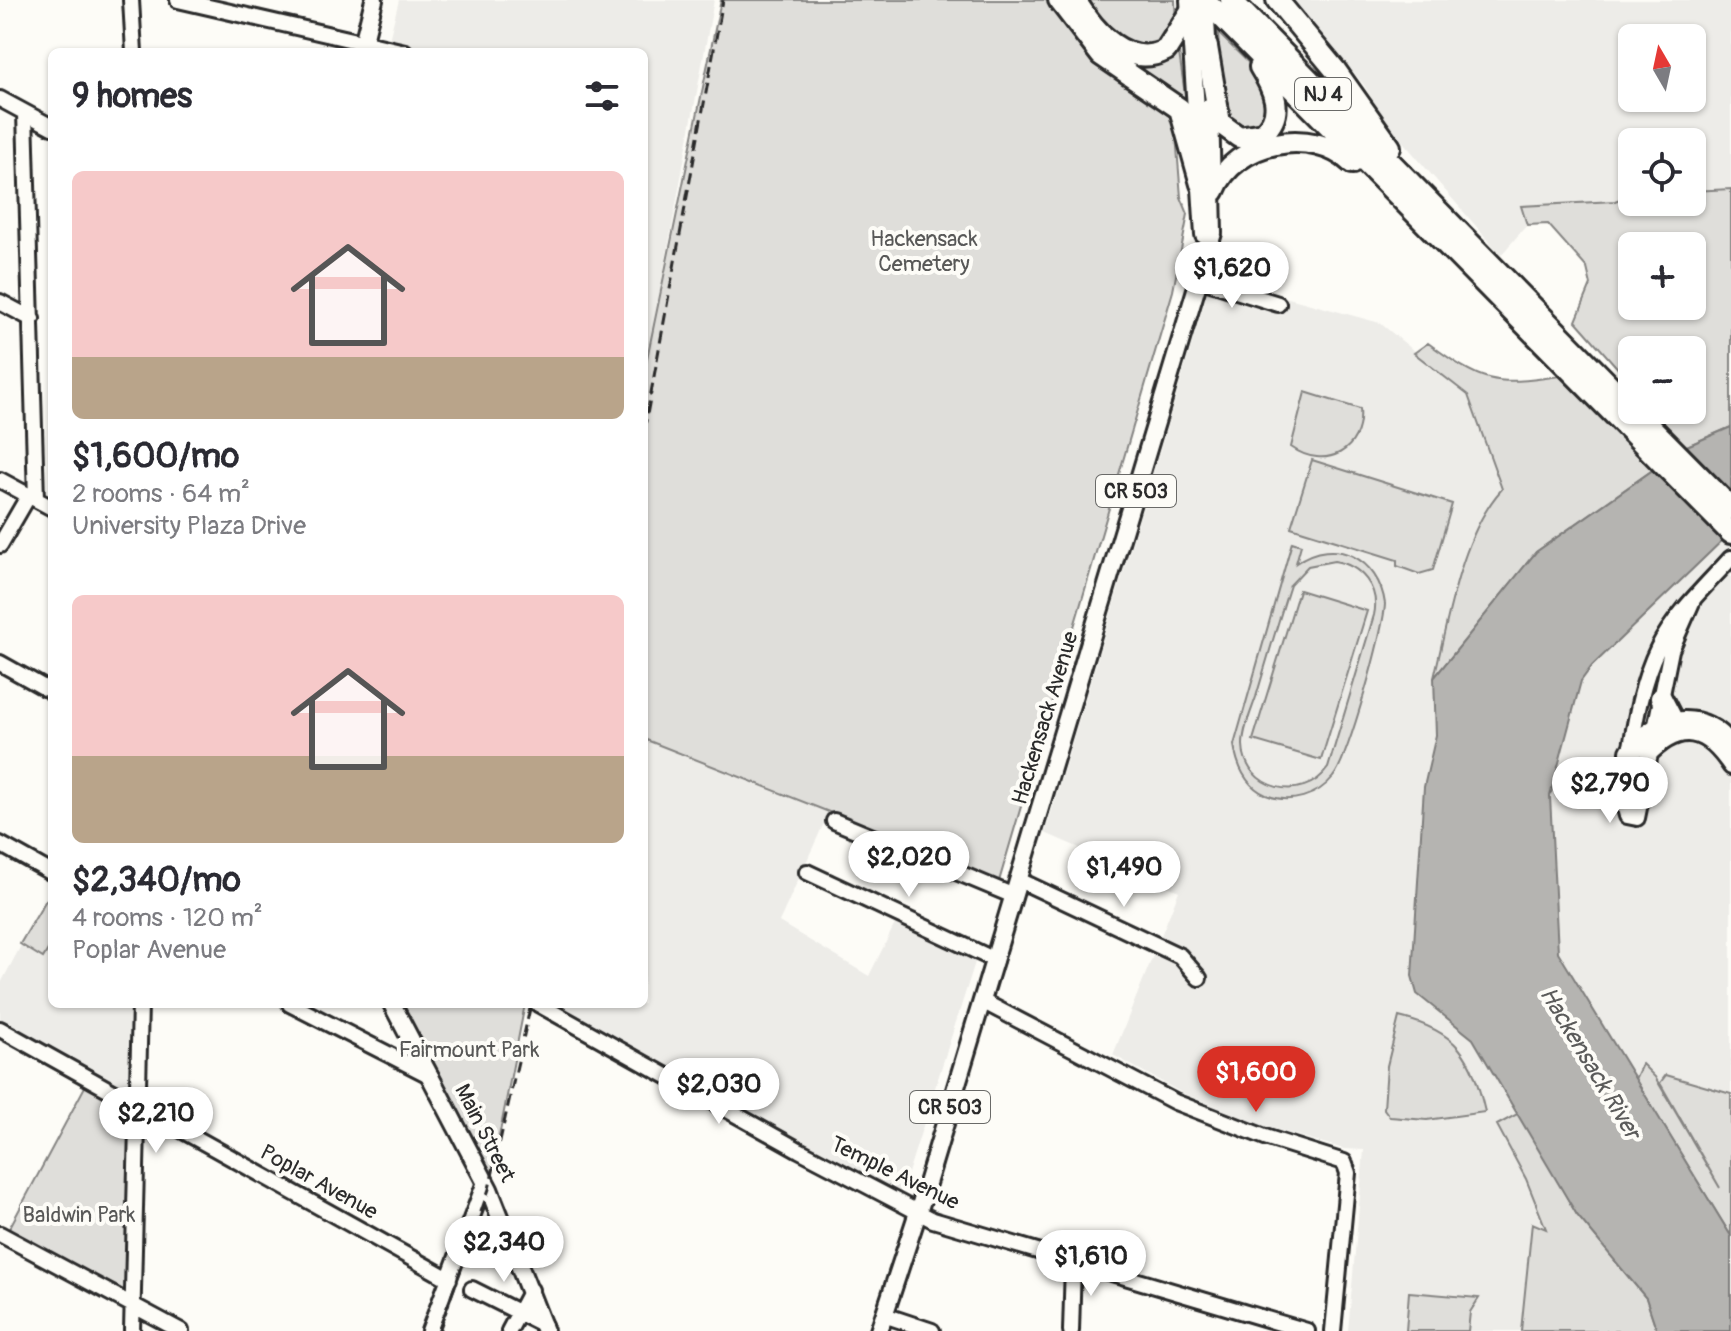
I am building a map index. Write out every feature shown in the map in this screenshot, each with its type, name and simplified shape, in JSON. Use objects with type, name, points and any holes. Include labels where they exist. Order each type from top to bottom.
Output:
[{"type":"highway","points":[[1059,0],[1074,24],[1101,55],[1180,109],[1208,188],[1240,159],[1270,146],[1303,142],[1338,151],[1402,200]]},
{"type":"highway","points":[[1075,0],[1105,39],[1123,50],[1143,56],[1166,50],[1195,4]]},
{"type":"highway","name":"NJ 4","points":[[1231,0],[1415,188],[1442,211],[1731,533]]},
{"type":"highway","points":[[1277,0],[1336,71],[1385,142],[1439,199],[1442,211]]},
{"type":"highway","name":"NJ 4","points":[[1195,4],[1241,36],[1402,200],[1594,381],[1618,398]]},
{"type":"highway","points":[[1207,47],[1220,123],[1239,137],[1258,136],[1271,125],[1277,105],[1270,83],[1241,36]]},
{"type":"highway","name":"NJ 4","points":[[1648,424],[1731,508]]},
{"type":"highway","points":[[1640,754],[1664,725],[1661,698]]},
{"type":"highway","points":[[1664,725],[1708,728],[1719,734],[1731,748]]},
{"type":"main road","points":[[362,47],[374,0]]},
{"type":"main road","name":"Hackensack Avenue","points":[[1195,4],[1208,188]]},
{"type":"main road","name":"Hackensack Avenue","points":[[881,1323],[918,1213],[1017,888],[1205,253],[1207,47],[1206,26],[1195,4]]},
{"type":"main road","name":"Main Street","points":[[394,1008],[485,1182],[544,1328]]},
{"type":"street","points":[[131,0],[134,48]]},
{"type":"street","points":[[178,0],[362,47]]},
{"type":"street","points":[[0,99],[48,125]]},
{"type":"street","points":[[0,545],[32,497],[32,319],[25,113]]},
{"type":"street","points":[[1198,279],[1278,304]]},
{"type":"street","points":[[0,302],[32,319]]},
{"type":"street","points":[[0,480],[48,506]]},
{"type":"street","points":[[1731,558],[1670,627],[1656,651],[1640,754],[1637,818],[1627,816],[1623,811],[1622,797],[1640,754],[1670,737],[1695,735],[1714,743],[1731,767]]},
{"type":"street","points":[[1661,698],[1671,650],[1693,600]]},
{"type":"street","points":[[0,663],[48,690]]},
{"type":"street","points":[[834,821],[1017,888],[1180,956],[1199,978]]},
{"type":"street","points":[[0,844],[48,871]]},
{"type":"street","points":[[807,872],[995,960]]},
{"type":"street","points":[[982,1001],[1175,1102],[1344,1162],[1348,1173],[1333,1331]]},
{"type":"street","points":[[132,1331],[140,1008]]},
{"type":"street","points":[[298,1008],[431,1076]]},
{"type":"street","name":"Temple Avenue","points":[[545,1008],[918,1213],[1073,1264],[1307,1331]]},
{"type":"street","name":"Poplar Avenue","points":[[0,1029],[449,1279]]},
{"type":"street","points":[[429,1331],[485,1182]]},
{"type":"street","points":[[2,1239],[181,1331]]},
{"type":"street","points":[[1071,1331],[1073,1264]]},
{"type":"street","points":[[472,1289],[544,1328]]},
{"type":"street","points":[[509,1331],[531,1290]]},
{"type":"street","points":[[881,1323],[932,1331]]},
{"type":"shaded area","points":[[399,0],[714,0],[648,355],[648,48],[387,48]]},
{"type":"shaded area","points":[[1294,0],[1731,0],[1731,214],[1706,215],[1706,128],[1618,128],[1618,216],[1694,216],[1527,225],[1501,255],[1385,121],[1364,85]]},
{"type":"shaded area","points":[[1212,277],[1380,323],[1468,395],[1502,490],[1491,501],[1463,563],[1434,678],[1436,735],[1424,787],[1412,976],[1558,952],[1550,796],[1581,681],[1592,666],[1731,532],[1731,1331],[1348,1331],[1364,1150],[1344,1149],[1264,1126],[1182,1093],[1113,1055],[1179,891],[1045,833]]},
{"type":"shaded area","points":[[648,741],[829,812],[779,922],[869,976],[898,918],[977,956],[900,1198],[545,1008],[648,1008]]},
{"type":"shaded area","points":[[48,895],[48,1008],[140,1008],[138,1106],[0,1029],[0,985]]},
{"type":"green space","name":"Hackensack Cemetery","points":[[721,0],[1052,0],[1074,36],[1103,65],[1174,110],[1181,197],[1188,214],[1173,291],[997,888],[829,812],[648,741],[648,354]]},
{"type":"green space","points":[[1084,0],[1175,0],[1176,28],[1152,48],[1119,40]]},
{"type":"green space","points":[[1218,33],[1259,73],[1272,101],[1265,115],[1253,125],[1232,124],[1223,109]]},
{"type":"green space","points":[[1179,53],[1187,108],[1119,61],[1167,58]]},
{"type":"green space","points":[[1731,189],[1731,427],[1687,446],[1536,552],[1434,678],[1466,553],[1476,529],[1502,489],[1468,395],[1414,353],[1428,343],[1462,366],[1489,378],[1518,381],[1560,376],[1598,410],[1618,391],[1618,424],[1706,424],[1706,336],[1618,336],[1618,369],[1576,321],[1591,285],[1587,268],[1548,224],[1527,225],[1521,206],[1618,200],[1618,216],[1706,216],[1706,190]]},
{"type":"green space","points":[[1305,392],[1360,409],[1356,436],[1340,453],[1317,457],[1291,447]]},
{"type":"green space","points":[[1312,460],[1452,504],[1433,570],[1419,574],[1397,566],[1397,560],[1291,527]]},
{"type":"green space","points":[[1292,542],[1301,545],[1296,563],[1326,551],[1353,556],[1374,575],[1385,604],[1356,721],[1333,777],[1312,794],[1294,799],[1275,798],[1253,786],[1237,760],[1234,745]],"holes":[[[1334,561],[1344,563],[1366,579],[1375,605],[1328,768],[1304,786],[1276,787],[1253,773],[1246,760],[1244,733],[1290,585],[1308,566]]]},
{"type":"green space","points":[[1299,590],[1367,611],[1321,760],[1253,740]]},
{"type":"green space","points":[[46,900],[48,950],[43,958],[20,944]]},
{"type":"green space","name":"Fairmount Park","points":[[394,1008],[524,1008],[489,1188]]},
{"type":"green space","points":[[1399,1017],[1436,1030],[1459,1049],[1468,1061],[1485,1112],[1427,1120],[1390,1117],[1384,1109],[1387,1066]]},
{"type":"green space","points":[[1642,1064],[1655,1077],[1720,1188],[1660,1083],[1666,1075],[1731,1094],[1731,1236],[1635,1079]]},
{"type":"green space","name":"Baldwin Park","points":[[89,1079],[138,1106],[132,1304],[3,1240]]},
{"type":"green space","points":[[1519,1113],[1577,1215],[1646,1298],[1657,1331],[1521,1331],[1532,1223],[1546,1229],[1526,1179],[1497,1125]]},
{"type":"green space","points":[[1409,1292],[1479,1298],[1470,1312],[1468,1331],[1406,1331]]},
{"type":"water","name":"Hackensack River","points":[[1731,427],[1731,532],[1592,666],[1581,681],[1550,796],[1558,952],[1731,1236],[1731,1331],[1657,1331],[1646,1298],[1577,1215],[1473,1039],[1417,994],[1412,976],[1424,787],[1436,735],[1434,678],[1536,552],[1687,446]]},
{"type":"railway","points":[[648,409],[723,0]]},
{"type":"railway","points":[[439,1331],[489,1189],[530,1008]]}]
